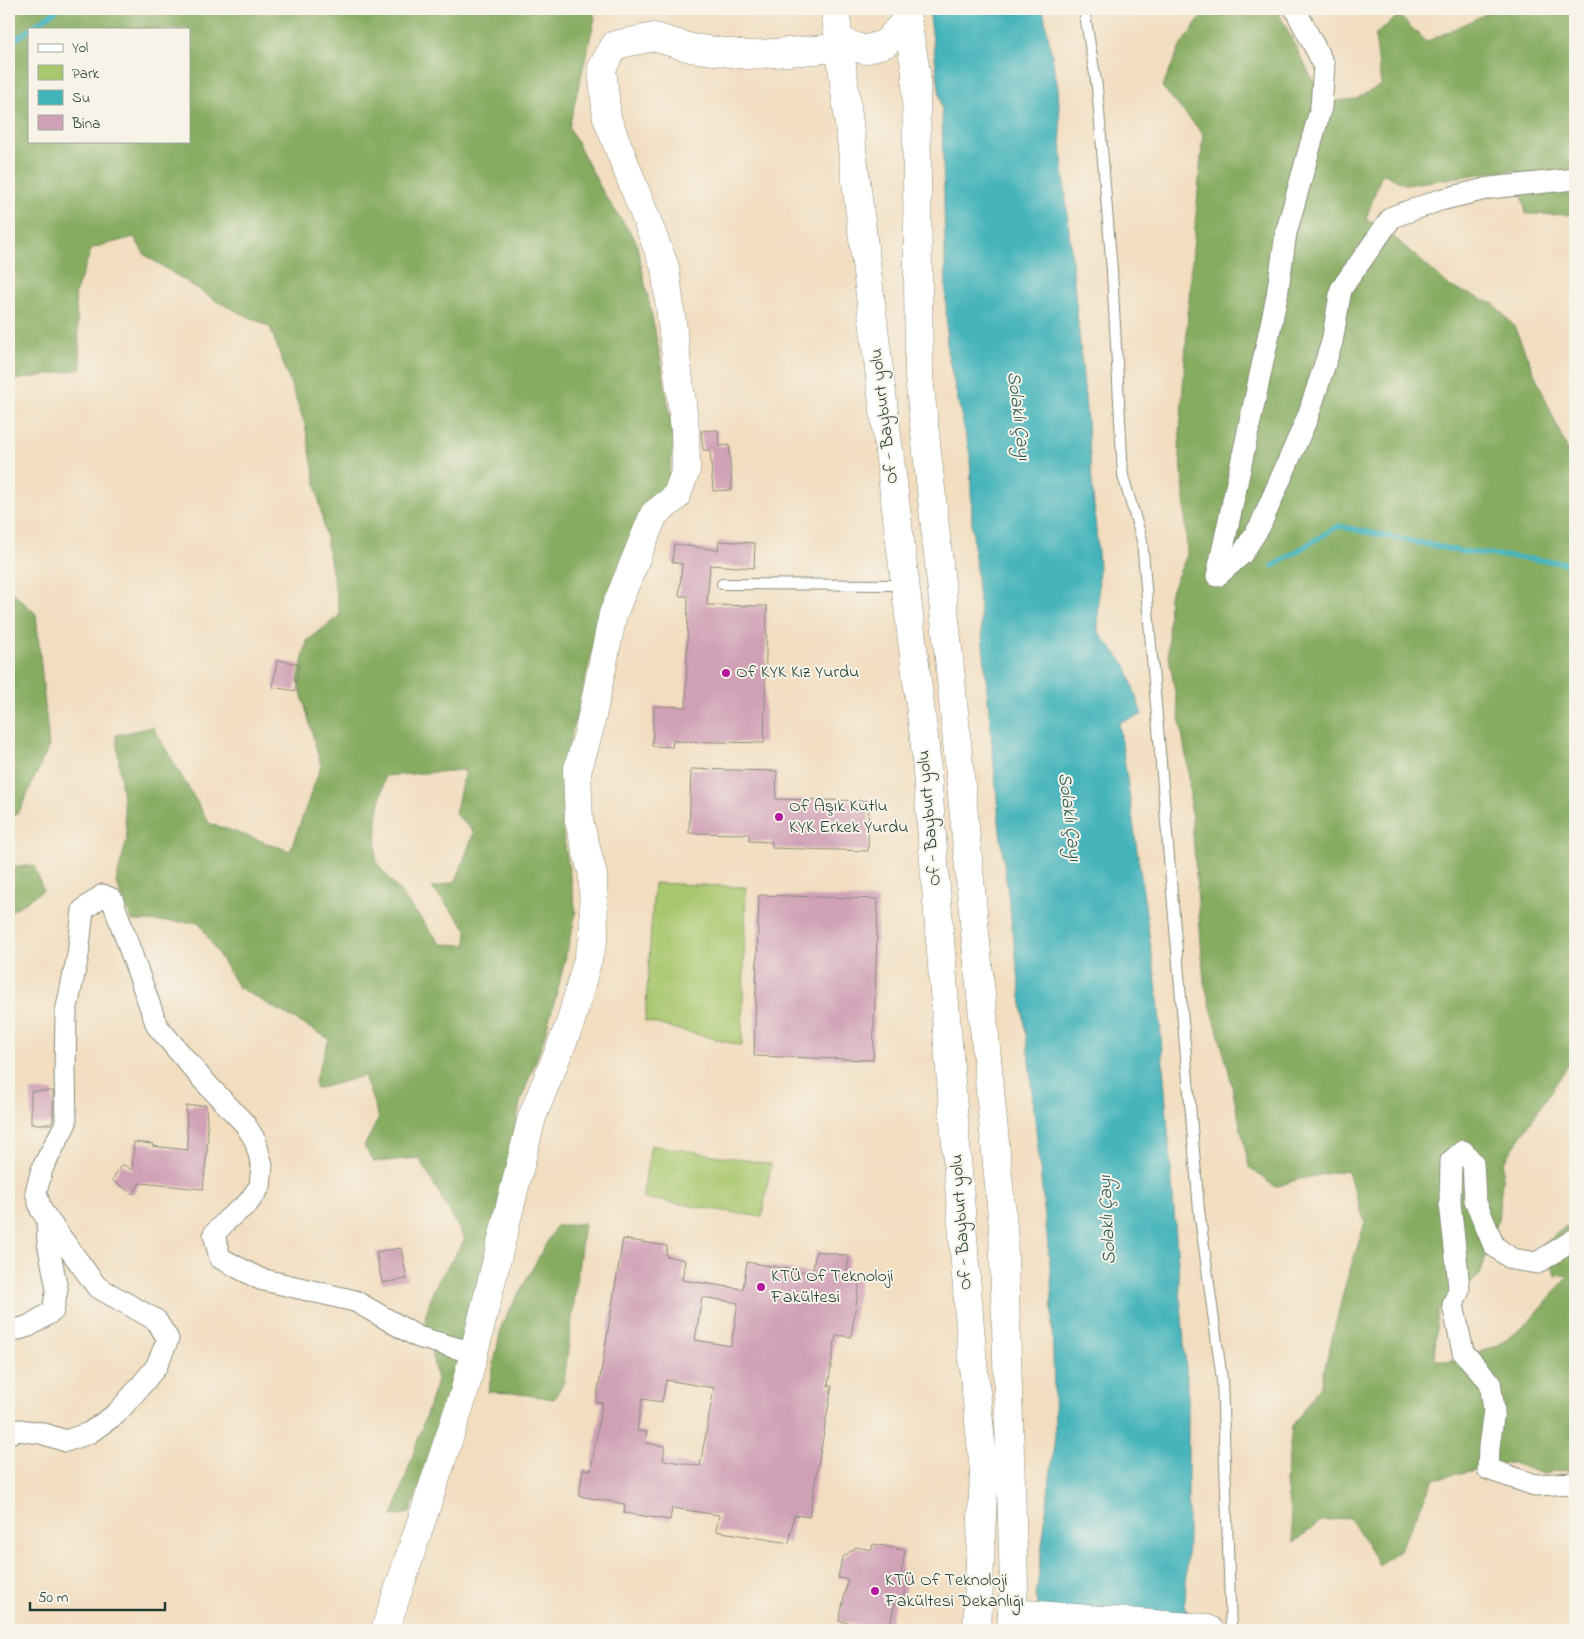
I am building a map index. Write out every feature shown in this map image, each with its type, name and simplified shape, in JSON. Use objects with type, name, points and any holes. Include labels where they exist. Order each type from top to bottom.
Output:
[{"type":"main road","name":"Of - Bayburt yolu","points":[[835,9],[925,746],[972,1353],[984,1471],[977,1630]]},
{"type":"main road","name":"Of - Bayburt yolu","points":[[906,14],[916,72],[919,377],[948,648],[1003,1227],[1014,1585],[1017,1619]]},
{"type":"main road","points":[[385,1630],[464,1393],[532,1117],[570,1024],[594,937],[593,874],[579,821],[577,772],[589,731],[613,614],[654,514],[676,497],[686,470],[686,429],[665,268],[607,118],[602,68],[615,45],[654,37],[691,48],[748,55],[840,44],[864,50],[886,43],[906,14]]},
{"type":"main road","points":[[1017,1619],[1206,1629]]},
{"type":"street","points":[[1295,9],[1324,65],[1321,107],[1286,234],[1277,296],[1216,576],[1242,554],[1260,526],[1308,416],[1332,342],[1341,289],[1392,217],[1440,200],[1490,188],[1575,178]]},
{"type":"street","points":[[9,1433],[19,1430],[41,1433],[66,1441],[90,1433],[116,1414],[138,1389],[156,1367],[168,1339],[156,1320],[97,1288],[41,1210],[36,1192],[42,1169],[66,1123],[66,1012],[78,955],[83,910],[103,894],[112,899],[156,1026],[245,1124],[255,1140],[262,1165],[260,1186],[248,1203],[228,1219],[214,1234],[220,1258],[260,1279],[355,1301],[418,1337],[474,1352]]},
{"type":"street","points":[[1575,1238],[1537,1263],[1512,1259],[1494,1246],[1479,1210],[1476,1200],[1473,1163],[1463,1151],[1451,1161],[1450,1204],[1458,1266],[1458,1290],[1453,1306],[1463,1352],[1490,1382],[1494,1410],[1488,1468],[1535,1485],[1575,1483]]},
{"type":"street","points":[[9,1332],[29,1326],[53,1311],[57,1289],[48,1243],[47,1219]]},
{"type":"lane","points":[[1084,9],[1097,87],[1112,271],[1123,476],[1142,540],[1199,1210],[1222,1380],[1231,1630]]},
{"type":"lane","points":[[722,584],[905,585]]},
{"type":"green space","points":[[9,9],[592,9],[595,18],[569,127],[604,194],[636,241],[660,355],[674,440],[668,482],[639,516],[598,627],[564,766],[562,827],[576,913],[557,993],[541,1047],[520,1103],[503,1190],[457,1382],[410,1513],[393,1516],[437,1381],[425,1317],[434,1288],[465,1239],[419,1158],[374,1162],[364,1146],[379,1118],[364,1076],[316,1089],[314,1083],[329,1039],[238,987],[199,922],[132,921],[116,882],[127,839],[116,735],[153,727],[209,823],[290,851],[321,766],[298,680],[307,641],[340,615],[305,424],[270,327],[218,302],[145,255],[134,237],[92,248],[75,294],[81,369],[9,381]],"holes":[[[465,770],[455,814],[474,832],[456,881],[432,888],[467,929],[466,945],[441,944],[376,862],[377,818],[385,776]]]},
{"type":"green space","points":[[1207,9],[1280,9],[1280,16],[1310,75],[1336,101],[1356,99],[1381,85],[1375,35],[1399,15],[1426,42],[1496,9],[1575,9],[1575,215],[1526,214],[1518,171],[1498,171],[1406,185],[1382,173],[1366,219],[1395,238],[1451,287],[1494,304],[1514,326],[1573,463],[1575,463],[1575,1055],[1504,1162],[1498,1220],[1480,1275],[1438,1310],[1434,1359],[1449,1362],[1497,1346],[1528,1323],[1569,1275],[1556,1276],[1541,1246],[1575,1219],[1575,1469],[1543,1474],[1510,1462],[1434,1479],[1400,1549],[1379,1565],[1350,1518],[1321,1521],[1294,1543],[1286,1482],[1292,1426],[1320,1387],[1345,1286],[1365,1222],[1347,1170],[1299,1179],[1275,1187],[1249,1167],[1228,1068],[1204,982],[1188,768],[1168,651],[1169,596],[1187,555],[1184,492],[1179,448],[1190,284],[1203,134],[1162,87],[1181,45]]},
{"type":"green space","points":[[9,589],[36,614],[49,746],[20,810],[9,822]]},
{"type":"green space","points":[[9,864],[13,866],[34,866],[43,890],[9,913]]},
{"type":"green space","points":[[654,883],[746,887],[742,1046],[645,1021]]},
{"type":"green space","points":[[651,1145],[771,1164],[762,1217],[642,1198]]},
{"type":"green space","points":[[584,1223],[564,1382],[554,1399],[513,1393],[488,1392],[502,1324],[556,1226]]},
{"type":"water","name":"Solaklı Çayı","points":[[929,9],[1043,9],[1058,88],[1062,158],[1099,565],[1098,632],[1126,665],[1142,715],[1119,722],[1158,997],[1188,1396],[1188,1540],[1185,1605],[1193,1630],[1041,1630],[1036,1597],[1055,1435],[1051,1276],[1028,1051],[1000,832],[972,524],[970,455],[947,351],[942,113]]},
{"type":"building","points":[[718,430],[719,446],[729,445],[732,490],[713,491],[710,450],[703,450],[701,431]]},
{"type":"building","name":"Of KYK Kız Yurdu","points":[[719,541],[755,543],[754,568],[710,565],[707,605],[767,606],[764,743],[673,741],[672,747],[652,746],[654,706],[686,707],[688,596],[679,596],[682,564],[672,562],[674,544],[718,550]]},
{"type":"building","points":[[277,660],[299,664],[295,691],[273,687]]},
{"type":"building","name":"Of Aşık Kutlu KYK Erkek Yurdu","points":[[691,769],[777,771],[776,799],[869,801],[868,851],[772,848],[772,842],[749,841],[749,834],[689,833]]},
{"type":"building","points":[[759,895],[878,899],[873,1060],[754,1056]]},
{"type":"building","points":[[31,1091],[53,1091],[53,1120],[51,1124],[31,1124]]},
{"type":"building","points":[[206,1105],[208,1140],[203,1189],[140,1183],[133,1194],[112,1180],[122,1164],[132,1170],[134,1142],[188,1150],[186,1106]]},
{"type":"building","points":[[623,1239],[667,1246],[666,1256],[685,1260],[682,1280],[743,1289],[747,1262],[812,1273],[816,1251],[849,1256],[846,1277],[860,1279],[851,1337],[836,1335],[828,1386],[832,1386],[809,1517],[794,1515],[789,1543],[716,1531],[719,1515],[672,1508],[670,1520],[624,1513],[625,1504],[579,1496],[583,1469],[591,1470],[602,1403],[596,1402]],"holes":[[[702,1297],[738,1303],[731,1346],[695,1340]],[[666,1380],[714,1388],[700,1466],[663,1460],[665,1446],[645,1443],[647,1432],[637,1431],[642,1399],[662,1402]]]},
{"type":"building","points":[[401,1248],[407,1279],[382,1283],[376,1252]]},
{"type":"building","name":"KTÜ Of Teknoloji Fakültesi Dekanlığı","points":[[873,1544],[905,1550],[901,1574],[908,1575],[902,1603],[895,1602],[889,1630],[839,1621],[848,1579],[838,1578],[842,1558],[856,1547],[872,1550]]},
{"type":"waterway","points":[[31,28],[58,9]]},
{"type":"waterway","points":[[9,44],[28,31]]},
{"type":"waterway","points":[[1273,566],[1338,526],[1459,551],[1575,564]]},
{"type":"place","name":"Of KYK Kız Yurdu","points":[[726,673]]},
{"type":"place","name":"Of Aşık Kutlu KYK Erkek Yurdu","points":[[779,817]]},
{"type":"place","name":"KTÜ Of Teknoloji Fakültesi","points":[[761,1287]]},
{"type":"place","name":"KTÜ Of Teknoloji Fakültesi Dekanlığı","points":[[875,1591]]}]
